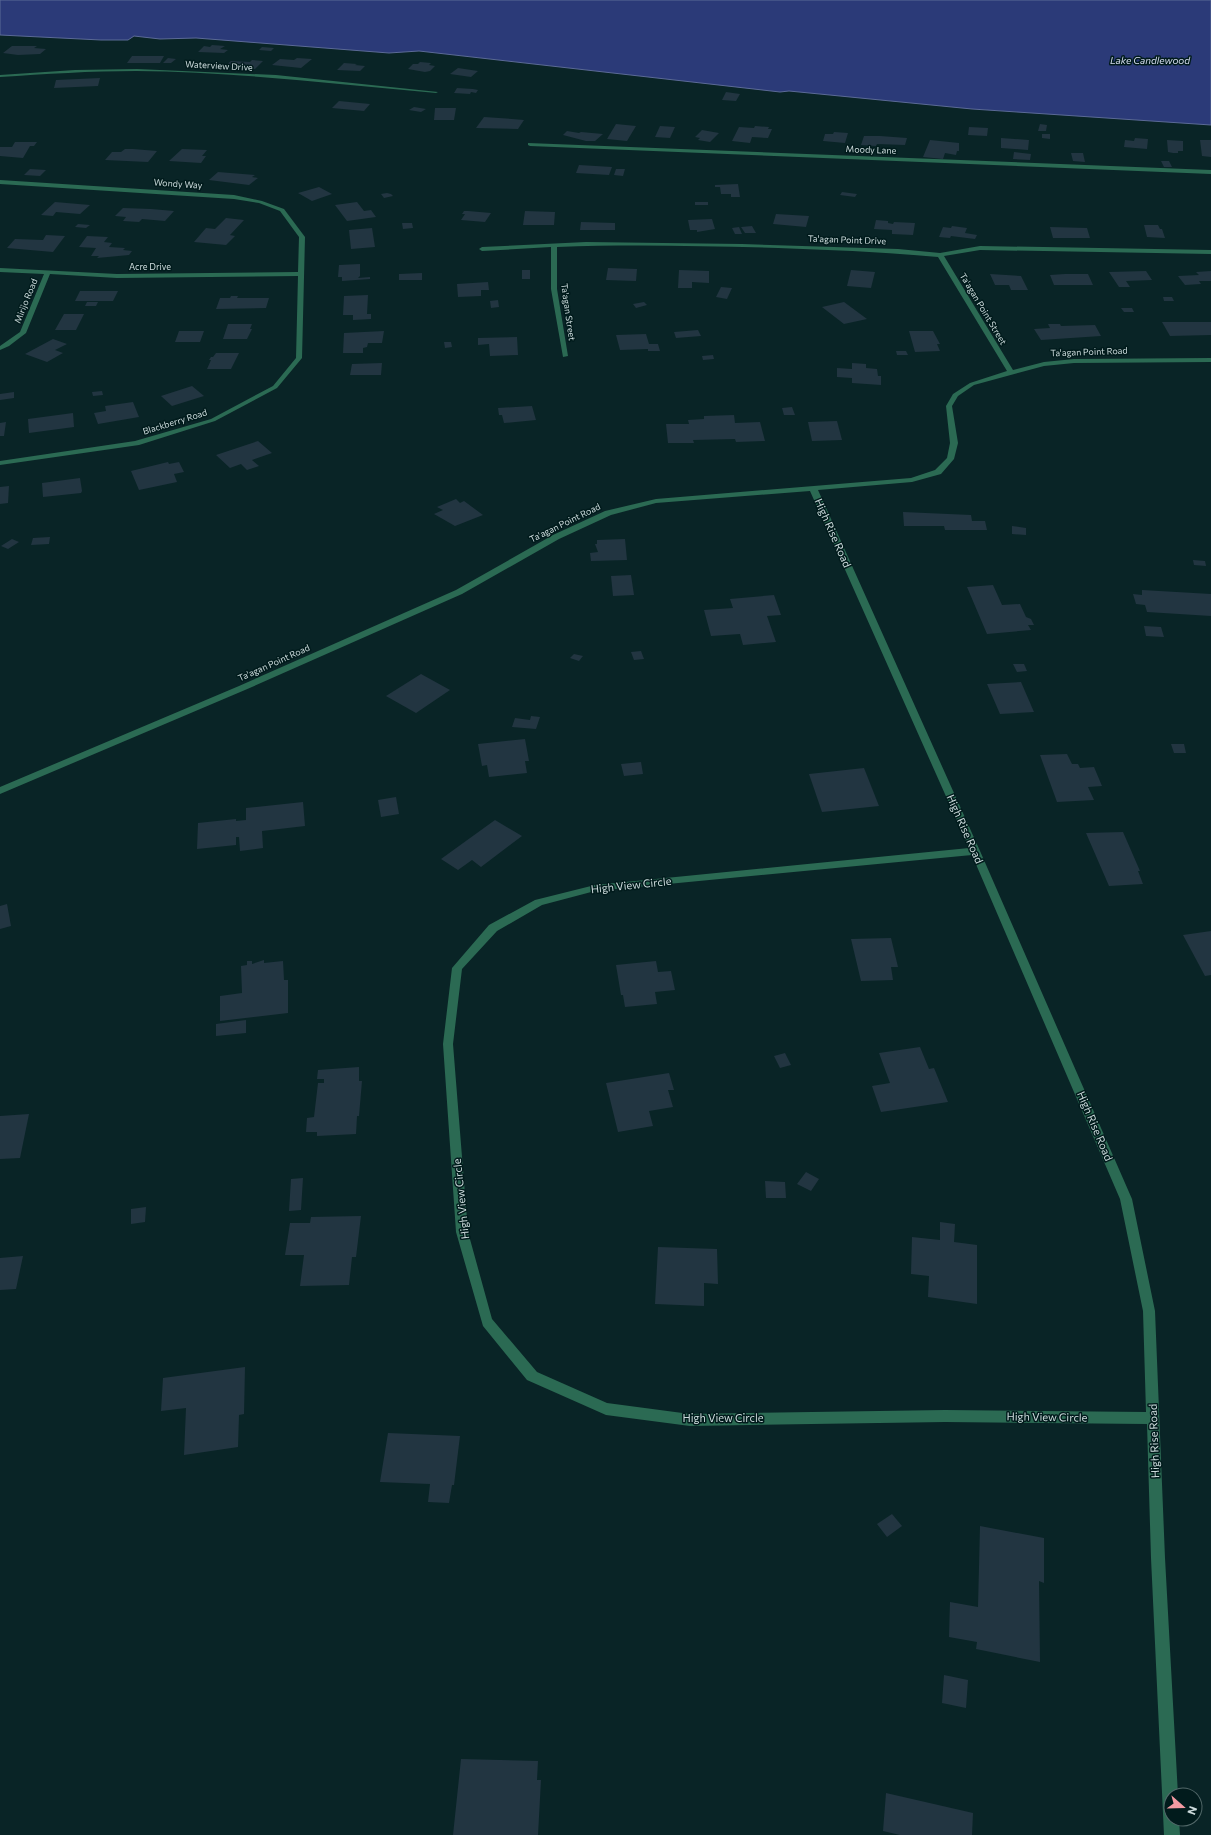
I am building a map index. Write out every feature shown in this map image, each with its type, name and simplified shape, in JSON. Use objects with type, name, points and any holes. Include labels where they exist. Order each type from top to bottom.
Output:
[{"type":"street","name":"Waterview Drive","points":[[0,76],[75,71],[137,70],[276,76],[436,92]]},
{"type":"street","name":"Moody Lane","points":[[530,144],[1211,172]]},
{"type":"street","name":"Wondy Way","points":[[0,182],[234,197],[260,202],[282,210],[302,237],[300,274]]},
{"type":"street","name":"Ta'agan Point Drive","points":[[482,249],[640,244],[898,251],[940,255],[980,248],[1211,252]]},
{"type":"street","name":"Ta'agan Street","points":[[554,246],[554,289],[565,356]]},
{"type":"street","name":"Ta'agan Point Street","points":[[940,255],[1011,372]]},
{"type":"street","name":"Acre Drive","points":[[0,270],[117,276],[300,274]]},
{"type":"street","name":"Mirijo Road","points":[[0,348],[7,345],[23,333],[48,272]]},
{"type":"street","name":"Blackberry Road","points":[[0,463],[136,443],[213,420],[275,387],[299,358],[300,274]]},
{"type":"street","name":"Ta'agan Point Road","points":[[0,791],[242,688],[459,592],[556,537],[608,513],[656,502],[912,480],[938,472],[950,459],[954,444],[949,406],[955,396],[972,384],[1044,364],[1074,361],[1211,360]]},
{"type":"street","name":"High Rise Road","points":[[813,488],[975,851],[1126,1199],[1149,1311],[1158,1558],[1170,1787]]},
{"type":"street","name":"High View Circle","points":[[975,851],[595,888],[539,902],[493,928],[457,968],[448,1044],[462,1232],[487,1322],[532,1376],[606,1409],[690,1420],[945,1416],[1153,1418]]},
{"type":"water","name":"Lake Candlewood","points":[[0,0],[1211,0],[1211,125],[972,109],[789,91],[780,92],[419,51],[389,53],[196,38],[160,39],[134,36],[128,40],[101,40],[0,35]]},
{"type":"building","points":[[212,45],[225,46],[220,49],[228,50],[224,53],[198,52],[204,46],[210,47]]},
{"type":"building","points":[[12,46],[37,46],[34,48],[46,49],[40,54],[18,55],[3,53]]},
{"type":"building","points":[[262,47],[274,48],[271,51],[259,50]]},
{"type":"building","points":[[132,56],[164,56],[160,63],[127,63]]},
{"type":"building","points":[[168,58],[176,59],[171,63],[163,63]]},
{"type":"building","points":[[297,58],[312,59],[301,68],[272,65],[280,59],[294,60]]},
{"type":"building","points":[[252,60],[263,61],[255,69],[224,67],[231,61],[250,62]]},
{"type":"building","points":[[420,62],[431,63],[429,65],[435,66],[430,71],[425,72],[408,69],[413,64],[418,64]]},
{"type":"building","points":[[344,63],[365,66],[360,71],[337,70]]},
{"type":"building","points":[[458,68],[478,71],[471,77],[450,74]]},
{"type":"building","points":[[100,78],[98,86],[54,88],[56,80]]},
{"type":"building","points":[[457,88],[478,90],[476,93],[471,92],[470,94],[454,93]]},
{"type":"building","points":[[726,92],[740,94],[736,101],[722,100]]},
{"type":"building","points":[[339,101],[370,104],[364,111],[332,108]]},
{"type":"building","points":[[414,107],[426,109],[421,112],[409,110]]},
{"type":"building","points":[[435,108],[456,108],[454,120],[434,120]]},
{"type":"building","points":[[484,117],[524,120],[518,129],[476,128]]},
{"type":"building","points":[[616,124],[636,126],[627,141],[607,139]]},
{"type":"building","points":[[1040,124],[1047,125],[1046,131],[1038,131]]},
{"type":"building","points":[[660,126],[675,127],[670,138],[655,137]]},
{"type":"building","points":[[755,126],[769,127],[768,129],[772,129],[768,138],[752,137],[750,143],[732,141],[739,127],[754,128]]},
{"type":"building","points":[[969,127],[988,128],[987,136],[968,135]]},
{"type":"building","points":[[702,130],[719,133],[710,142],[698,140],[700,138],[695,137]]},
{"type":"building","points":[[567,131],[603,134],[595,141],[586,141],[563,135]]},
{"type":"building","points":[[834,132],[848,133],[845,143],[823,141],[825,134],[833,134]]},
{"type":"building","points":[[1042,134],[1050,134],[1050,139],[1042,138]]},
{"type":"building","points":[[864,136],[907,138],[905,145],[861,145]]},
{"type":"building","points":[[1001,138],[1029,140],[1028,150],[1001,148]]},
{"type":"building","points":[[1135,138],[1148,139],[1147,149],[1124,147],[1125,140],[1134,141]]},
{"type":"building","points":[[930,140],[959,143],[959,151],[957,151],[956,155],[945,153],[943,159],[923,157]]},
{"type":"building","points":[[1167,140],[1183,141],[1183,151],[1178,151],[1178,153],[1168,152]]},
{"type":"building","points":[[1200,140],[1211,140],[1211,157],[1202,156]]},
{"type":"building","points":[[15,142],[37,142],[34,146],[30,146],[23,158],[0,156],[0,147],[12,147]]},
{"type":"building","points":[[125,149],[157,151],[148,162],[105,160],[112,152],[121,152]]},
{"type":"building","points":[[182,149],[207,150],[202,156],[206,156],[201,163],[169,161]]},
{"type":"building","points":[[1014,152],[1031,154],[1030,160],[1013,159]]},
{"type":"building","points":[[1071,153],[1083,153],[1085,162],[1073,161]]},
{"type":"building","points":[[1161,161],[1169,161],[1172,167],[1164,167]]},
{"type":"building","points":[[579,165],[612,167],[609,175],[576,173]]},
{"type":"building","points":[[30,169],[46,170],[40,176],[24,175]]},
{"type":"building","points":[[616,169],[625,169],[623,176],[614,175]]},
{"type":"building","points":[[218,172],[255,175],[252,177],[258,178],[249,185],[209,180]]},
{"type":"building","points":[[738,184],[740,197],[731,197],[731,194],[721,194],[720,187],[715,187],[715,185]]},
{"type":"building","points":[[319,187],[332,194],[312,201],[298,193]]},
{"type":"building","points":[[842,192],[857,194],[855,197],[840,195]]},
{"type":"building","points":[[387,193],[393,196],[384,198],[381,194]]},
{"type":"building","points":[[55,202],[90,205],[80,214],[56,212],[53,216],[41,215]]},
{"type":"building","points":[[357,202],[364,211],[371,210],[376,217],[347,221],[335,205]]},
{"type":"building","points":[[695,202],[708,202],[708,205],[695,205]]},
{"type":"building","points":[[123,208],[174,211],[165,221],[142,219],[139,222],[123,221],[126,217],[115,216]]},
{"type":"building","points":[[464,211],[491,213],[485,222],[461,220],[465,214],[462,214]]},
{"type":"building","points":[[525,211],[555,212],[554,225],[523,225]]},
{"type":"building","points":[[776,214],[809,216],[806,227],[773,224]]},
{"type":"building","points":[[226,218],[244,220],[230,235],[235,236],[226,245],[194,242],[206,228],[215,229]]},
{"type":"building","points":[[712,219],[715,229],[697,232],[697,230],[690,230],[688,220]]},
{"type":"building","points":[[876,220],[888,221],[888,223],[893,224],[894,222],[915,223],[913,235],[892,234],[892,230],[874,229]]},
{"type":"building","points":[[581,222],[615,223],[615,230],[580,230]]},
{"type":"building","points":[[402,223],[412,223],[413,228],[403,229]]},
{"type":"building","points":[[78,224],[90,225],[86,228],[75,227]]},
{"type":"building","points":[[1144,225],[1158,225],[1160,229],[1162,229],[1165,238],[1147,237]]},
{"type":"building","points":[[752,226],[756,233],[745,233],[741,227]]},
{"type":"building","points":[[952,226],[967,228],[965,233],[977,235],[975,239],[951,236],[950,238],[939,237],[943,227],[951,228]]},
{"type":"building","points":[[739,227],[742,234],[735,234],[732,228]]},
{"type":"building","points":[[1050,227],[1087,228],[1090,238],[1053,238]]},
{"type":"building","points":[[372,228],[375,247],[351,249],[349,230]]},
{"type":"building","points":[[46,235],[65,236],[53,252],[7,248],[15,239],[43,240]]},
{"type":"building","points":[[87,236],[108,237],[104,242],[112,243],[109,247],[125,248],[123,250],[132,251],[129,255],[97,258],[99,256],[91,256],[96,248],[79,247]]},
{"type":"building","points":[[360,264],[360,276],[358,278],[370,277],[370,279],[342,281],[342,277],[338,277],[339,265]]},
{"type":"building","points":[[608,268],[637,269],[636,281],[606,280]]},
{"type":"building","points":[[522,270],[530,270],[530,279],[522,279]]},
{"type":"building","points":[[679,270],[709,271],[709,283],[692,282],[692,288],[678,288]]},
{"type":"building","points":[[851,270],[875,272],[871,288],[847,286]]},
{"type":"building","points":[[1146,271],[1152,280],[1126,281],[1130,287],[1119,287],[1109,272]]},
{"type":"building","points":[[1211,271],[1211,281],[1199,281],[1201,284],[1185,285],[1178,276],[1199,275],[1196,272]]},
{"type":"building","points":[[422,273],[422,280],[399,280],[399,274]]},
{"type":"building","points":[[990,274],[1021,276],[1028,290],[1011,290],[1009,285],[995,285]]},
{"type":"building","points":[[1088,274],[1093,285],[1054,285],[1050,275]]},
{"type":"building","points":[[488,282],[489,290],[481,290],[481,296],[458,297],[457,284]]},
{"type":"building","points":[[721,287],[732,288],[727,299],[716,297]]},
{"type":"building","points":[[80,291],[118,291],[113,301],[75,301]]},
{"type":"building","points":[[368,295],[367,314],[371,314],[371,319],[353,320],[353,315],[343,315],[344,296]]},
{"type":"building","points":[[231,296],[238,296],[237,298],[269,298],[266,308],[216,309],[220,298],[230,298]]},
{"type":"building","points":[[1163,297],[1172,297],[1174,301],[1164,301]]},
{"type":"building","points":[[498,300],[499,307],[491,308],[490,301]]},
{"type":"building","points":[[87,302],[98,302],[96,306],[85,306]]},
{"type":"building","points":[[644,302],[647,305],[636,308],[633,304]]},
{"type":"building","points":[[844,302],[867,319],[844,324],[822,307]]},
{"type":"building","points":[[1121,308],[1132,308],[1134,312],[1124,312]]},
{"type":"building","points":[[64,314],[84,314],[76,330],[55,330]]},
{"type":"building","points":[[1162,322],[1211,322],[1211,335],[1170,336]]},
{"type":"building","points":[[228,324],[252,324],[250,329],[252,329],[247,339],[223,339]]},
{"type":"building","points":[[1048,324],[1060,324],[1061,326],[1095,325],[1101,336],[1041,340],[1034,329],[1050,328]]},
{"type":"building","points":[[698,330],[701,336],[676,338],[674,332]]},
{"type":"building","points":[[179,331],[204,331],[200,342],[175,342]]},
{"type":"building","points":[[384,331],[382,343],[368,343],[367,347],[363,348],[363,353],[343,353],[344,333]]},
{"type":"building","points":[[909,331],[933,331],[940,344],[937,344],[940,351],[915,352]]},
{"type":"building","points":[[646,334],[649,344],[658,344],[660,351],[648,351],[648,349],[620,350],[616,335]]},
{"type":"building","points":[[517,337],[518,355],[490,356],[489,344],[478,345],[478,338]]},
{"type":"building","points":[[53,339],[67,344],[55,350],[63,353],[47,362],[25,354]]},
{"type":"building","points":[[444,342],[451,342],[452,347],[445,348]]},
{"type":"building","points":[[896,351],[906,351],[908,355],[897,355]]},
{"type":"building","points":[[216,353],[239,353],[231,369],[207,369],[211,360],[209,360]]},
{"type":"building","points":[[713,355],[714,359],[703,360],[702,356]]},
{"type":"building","points":[[382,363],[381,375],[350,375],[352,364]]},
{"type":"building","points":[[852,363],[866,364],[866,368],[877,369],[878,376],[881,376],[881,385],[852,383],[852,378],[837,377],[837,368],[852,369]]},
{"type":"building","points":[[192,386],[204,396],[172,406],[161,396]]},
{"type":"building","points":[[102,391],[103,395],[93,396],[92,392]]},
{"type":"building","points":[[14,392],[14,398],[0,400],[0,394]]},
{"type":"building","points":[[133,402],[139,417],[98,424],[94,413],[106,411],[105,406]]},
{"type":"building","points":[[532,406],[536,420],[504,423],[502,415],[499,415],[498,408]]},
{"type":"building","points":[[792,407],[795,415],[784,415],[782,408]]},
{"type":"building","points":[[73,413],[74,427],[29,433],[28,419]]},
{"type":"building","points":[[734,415],[735,423],[760,422],[765,441],[736,442],[735,439],[693,440],[694,443],[668,443],[666,424],[689,424],[688,420],[704,419],[704,416]]},
{"type":"building","points":[[837,421],[842,440],[812,441],[808,422]]},
{"type":"building","points":[[6,422],[4,436],[0,436],[0,423]]},
{"type":"building","points":[[258,441],[272,453],[252,460],[259,466],[247,470],[241,464],[230,468],[216,455]]},
{"type":"building","points":[[168,462],[169,464],[179,462],[184,472],[174,474],[177,482],[139,490],[131,471]]},
{"type":"building","points":[[80,478],[81,493],[43,497],[42,483]]},
{"type":"building","points":[[9,486],[8,503],[0,504],[0,487]]},
{"type":"building","points":[[456,499],[460,503],[464,501],[483,515],[455,526],[434,514],[443,510],[437,507]]},
{"type":"building","points":[[903,512],[971,515],[972,521],[985,521],[987,530],[945,530],[944,526],[904,526]]},
{"type":"building","points":[[1012,526],[1026,528],[1026,535],[1012,534]]},
{"type":"building","points":[[50,537],[49,544],[31,545],[33,538]]},
{"type":"building","points":[[12,539],[19,542],[8,549],[1,546]]},
{"type":"building","points":[[625,539],[627,560],[591,561],[590,553],[598,552],[595,544],[597,544],[597,540]]},
{"type":"building","points":[[1193,560],[1205,561],[1206,566],[1194,565]]},
{"type":"building","points":[[631,575],[634,595],[613,596],[611,576]]},
{"type":"building","points":[[993,585],[1002,605],[1020,604],[1026,617],[1031,619],[1034,625],[1028,625],[1031,630],[987,634],[967,587]]},
{"type":"building","points":[[1142,590],[1211,594],[1211,616],[1147,612],[1145,605],[1136,604],[1133,594],[1142,595]]},
{"type":"building","points":[[774,595],[781,615],[767,616],[776,642],[743,645],[740,634],[711,636],[704,610],[733,608],[730,599]]},
{"type":"building","points":[[1144,626],[1161,627],[1164,637],[1146,636]]},
{"type":"building","points":[[641,651],[644,659],[634,660],[631,652]]},
{"type":"building","points":[[574,654],[583,656],[579,661],[570,658]]},
{"type":"building","points":[[1013,664],[1024,664],[1027,671],[1017,672]]},
{"type":"building","points":[[421,674],[450,690],[416,713],[386,696]]},
{"type":"building","points":[[1021,682],[1034,712],[1000,714],[987,684]]},
{"type":"building","points":[[531,716],[540,717],[536,729],[512,727],[515,718],[530,720]]},
{"type":"building","points":[[525,739],[529,761],[525,761],[527,773],[489,777],[487,765],[482,766],[478,744]]},
{"type":"building","points":[[1171,744],[1184,744],[1186,753],[1174,753]]},
{"type":"building","points":[[1067,754],[1072,764],[1078,764],[1080,768],[1094,767],[1102,786],[1088,787],[1094,800],[1057,802],[1040,755]]},
{"type":"building","points":[[641,762],[643,774],[624,776],[621,764]]},
{"type":"building","points":[[864,768],[879,806],[822,812],[809,774]]},
{"type":"building","points":[[396,797],[399,814],[381,817],[378,800]]},
{"type":"building","points":[[303,802],[305,826],[262,831],[263,848],[240,851],[239,837],[236,837],[236,845],[197,849],[198,823],[236,819],[236,821],[246,820],[246,808]]},
{"type":"building","points":[[495,820],[522,836],[481,867],[472,860],[458,870],[441,859]]},
{"type":"building","points":[[1123,832],[1140,871],[1138,871],[1143,884],[1109,886],[1086,833]]},
{"type":"building","points":[[7,904],[11,926],[0,929],[0,906]]},
{"type":"building","points":[[1211,931],[1211,975],[1205,976],[1183,935]]},
{"type":"building","points":[[891,938],[898,967],[891,967],[893,980],[861,981],[851,939]]},
{"type":"building","points":[[264,960],[264,963],[283,961],[284,980],[288,980],[288,1013],[220,1021],[220,996],[242,993],[241,966],[247,965],[247,961],[252,961],[252,964]]},
{"type":"building","points":[[656,961],[658,972],[671,971],[675,990],[655,992],[657,1004],[625,1007],[623,995],[621,995],[616,965]]},
{"type":"building","points":[[246,1020],[246,1033],[216,1036],[216,1024]]},
{"type":"building","points":[[920,1047],[929,1069],[934,1068],[948,1102],[881,1112],[872,1086],[890,1083],[879,1053]]},
{"type":"building","points":[[785,1053],[791,1065],[780,1068],[774,1056]]},
{"type":"building","points":[[359,1067],[359,1081],[362,1081],[356,1134],[317,1136],[317,1132],[306,1132],[307,1118],[314,1117],[318,1083],[324,1083],[324,1079],[317,1079],[318,1070]]},
{"type":"building","points":[[669,1073],[674,1090],[668,1090],[673,1107],[649,1111],[653,1126],[618,1132],[606,1083]]},
{"type":"building","points":[[29,1114],[20,1158],[0,1159],[0,1116]]},
{"type":"building","points":[[806,1172],[819,1179],[811,1191],[797,1184]]},
{"type":"building","points":[[303,1178],[301,1210],[289,1211],[291,1179]]},
{"type":"building","points":[[765,1181],[785,1182],[786,1198],[766,1198]]},
{"type":"building","points":[[146,1207],[145,1222],[131,1224],[131,1209]]},
{"type":"building","points":[[361,1216],[356,1257],[352,1257],[349,1285],[300,1286],[304,1255],[285,1255],[290,1223],[310,1223],[311,1217]]},
{"type":"building","points":[[940,1222],[955,1224],[954,1242],[977,1245],[977,1304],[928,1297],[929,1276],[911,1274],[912,1237],[940,1240]]},
{"type":"building","points":[[658,1247],[717,1249],[718,1284],[704,1283],[704,1306],[655,1304]]},
{"type":"building","points":[[23,1256],[16,1289],[0,1290],[0,1258]]},
{"type":"building","points":[[245,1367],[244,1414],[239,1415],[238,1447],[184,1455],[186,1408],[161,1411],[163,1378]]},
{"type":"building","points":[[388,1433],[460,1436],[454,1485],[452,1485],[449,1503],[428,1502],[430,1484],[380,1482]]},
{"type":"building","points":[[892,1514],[902,1526],[887,1537],[877,1524]]},
{"type":"building","points":[[980,1526],[1044,1538],[1044,1583],[1039,1581],[1040,1662],[976,1649],[977,1642],[949,1637],[950,1602],[978,1607]]},
{"type":"building","points":[[944,1675],[968,1680],[966,1708],[942,1703]]},
{"type":"building","points":[[461,1759],[538,1761],[537,1780],[541,1780],[538,1835],[453,1835]]},
{"type":"building","points":[[886,1793],[973,1813],[972,1835],[900,1835],[883,1831]]}]
